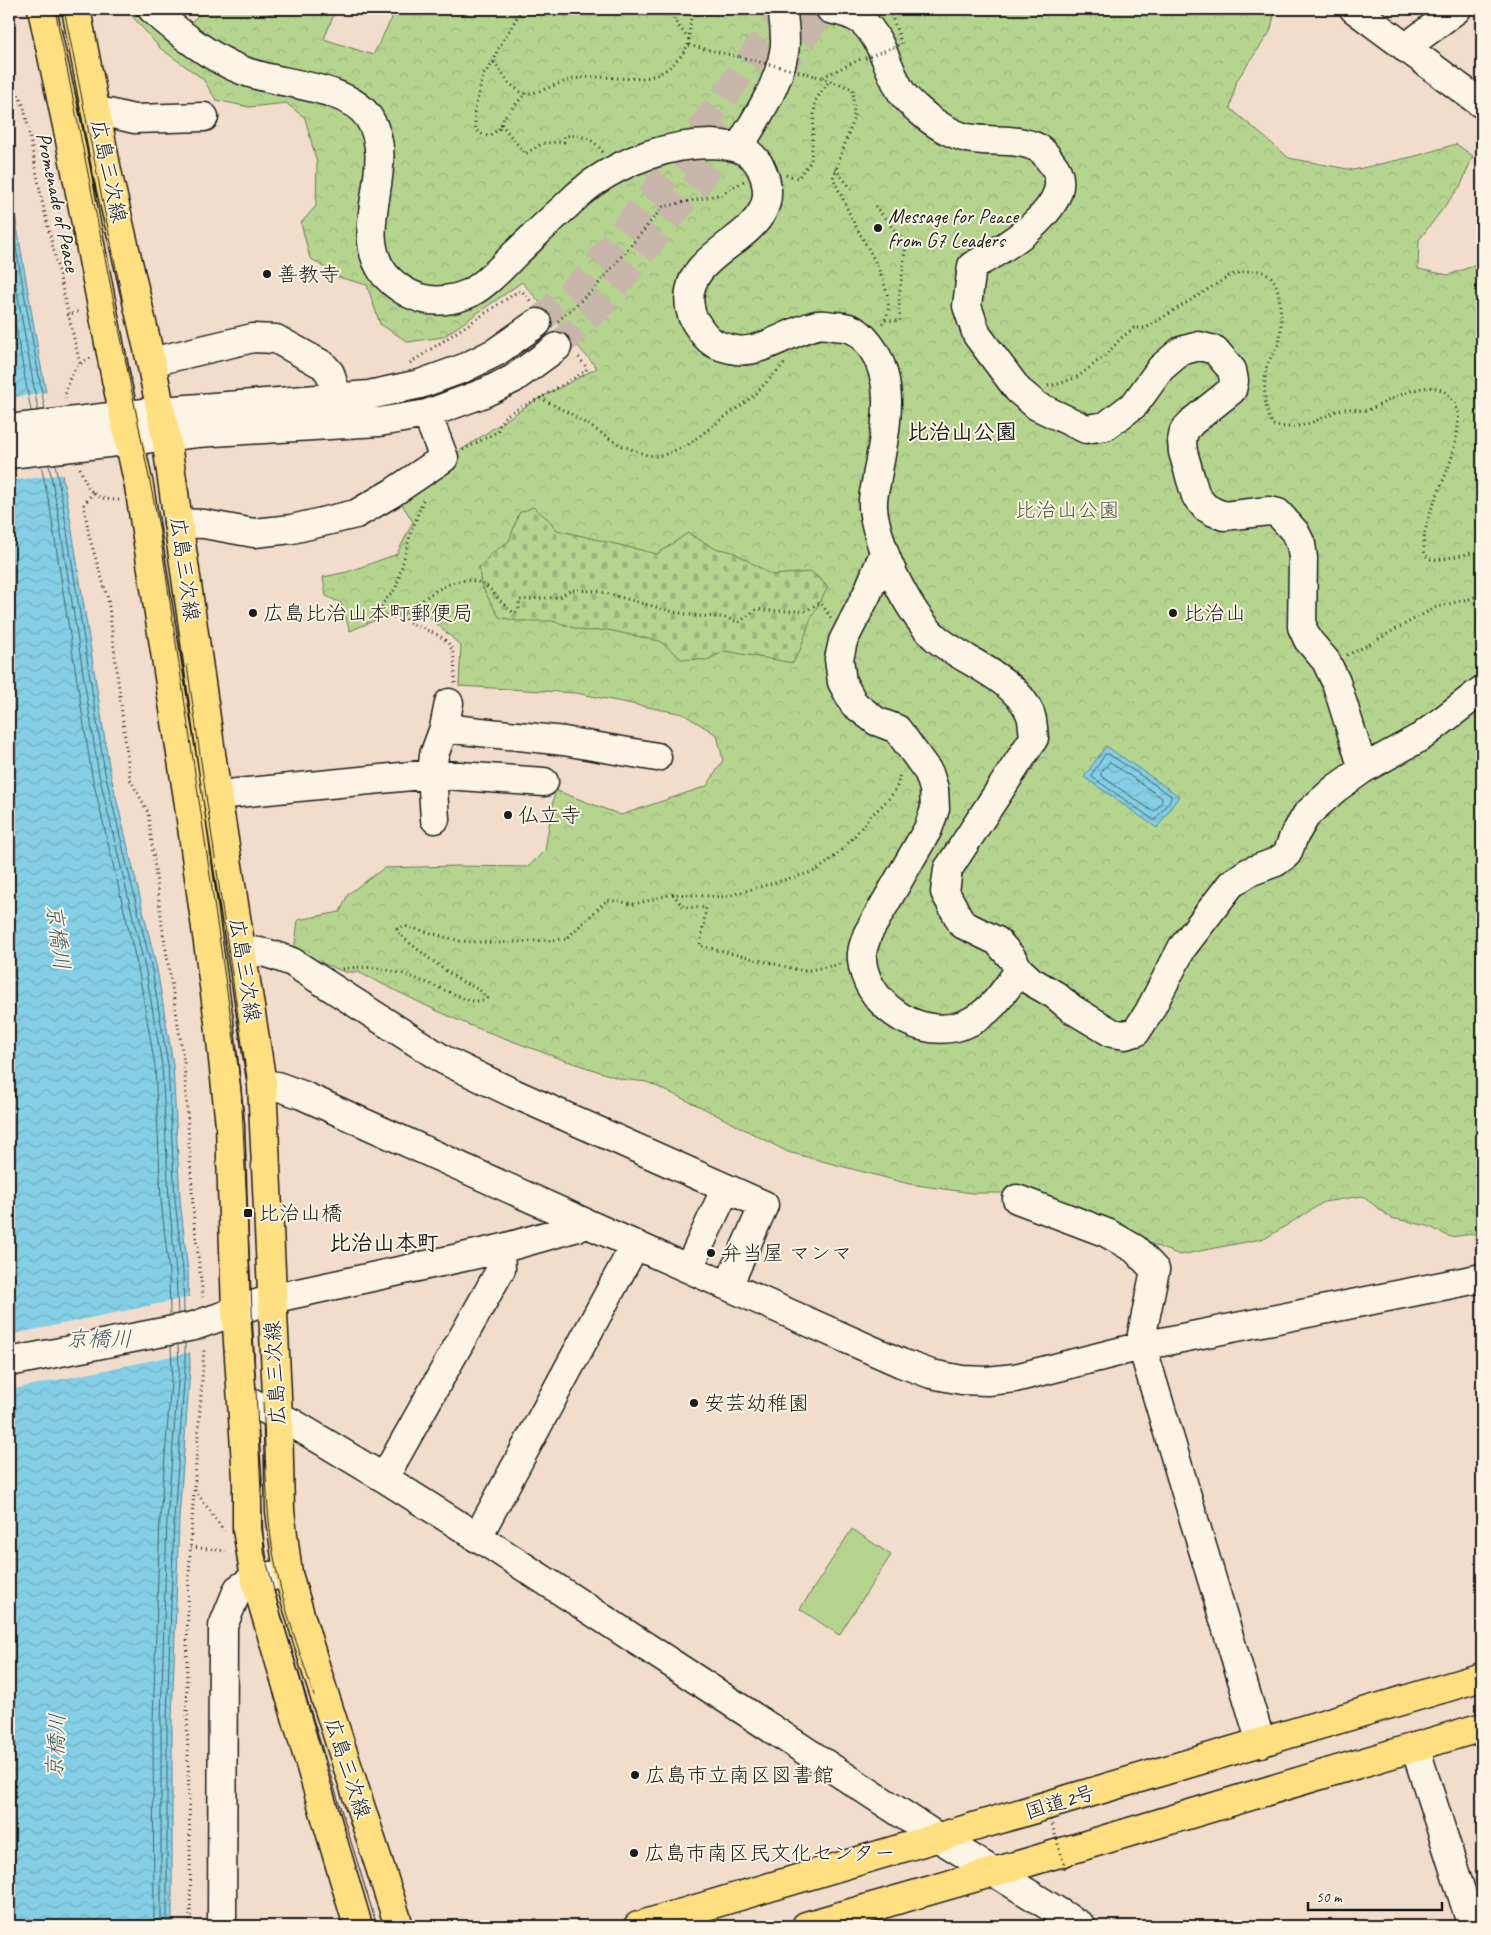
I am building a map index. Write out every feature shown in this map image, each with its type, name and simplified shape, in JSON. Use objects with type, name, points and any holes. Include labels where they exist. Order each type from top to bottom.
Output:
[{"type":"main road","name":"広島三次線","points":[[42,9],[69,135],[142,504],[185,778],[219,1022],[230,1125],[236,1311],[243,1398],[247,1529],[254,1578],[358,1926]]},
{"type":"main road","name":"広島三次線","points":[[76,9],[107,171],[151,362],[166,437],[217,795],[262,1084],[278,1416],[280,1511],[288,1574],[317,1672],[399,1926]]},
{"type":"main road","name":"国道2号","points":[[638,1926],[1482,1677]]},
{"type":"main road","points":[[821,1924],[1482,1727]]},
{"type":"street","points":[[152,9],[185,36],[220,60],[271,80],[334,94],[354,102],[368,116],[380,146],[371,239],[376,262],[389,280],[405,291],[423,299],[449,300],[473,292],[498,271],[589,185],[624,164],[666,149],[709,144],[739,147],[753,156],[762,170],[767,188],[764,208],[748,228],[700,268],[688,293],[692,318],[710,342],[742,351],[768,344],[819,324],[852,328],[864,338],[877,356],[887,385],[887,417],[872,504],[884,553],[914,612],[937,638],[1000,680],[1020,698],[1031,715],[1034,738],[948,869],[945,892],[962,924],[996,941],[1012,958],[1019,970],[1031,981],[1055,994],[1072,1009],[1112,1032],[1125,1035],[1136,1032],[1149,1012],[1182,948],[1231,884],[1249,872],[1276,862],[1287,854],[1294,836],[1307,814],[1335,789],[1363,770],[1421,737],[1482,690]]},
{"type":"street","points":[[739,147],[766,102],[778,75],[785,50],[783,9]]},
{"type":"street","points":[[830,9],[860,20],[875,34],[903,94],[922,114],[946,130],[967,138],[1017,142],[1039,148],[1056,168],[1058,179],[1057,193],[1038,222],[999,252],[972,266],[967,306],[977,335],[1018,390],[1037,406],[1086,429],[1106,426],[1136,404],[1161,368],[1181,351],[1199,346],[1215,350],[1232,370],[1234,381],[1232,390],[1193,421],[1184,431],[1182,452],[1196,496],[1205,507],[1224,516],[1269,511],[1278,513],[1289,524],[1301,544],[1303,558],[1302,627],[1308,640],[1326,661],[1336,682],[1363,770]]},
{"type":"street","points":[[1354,9],[1482,104]]},
{"type":"street","points":[[1407,49],[1456,9]]},
{"type":"street","points":[[97,114],[109,113],[134,119],[204,117]]},
{"type":"street","points":[[9,454],[123,415],[161,410],[369,395],[420,384],[464,368],[496,352],[548,332]]},
{"type":"street","points":[[9,429],[129,441],[197,433],[380,422],[427,414],[484,393],[513,379],[548,332]]},
{"type":"street","points":[[151,362],[253,338],[276,338],[323,365],[330,373],[337,397]]},
{"type":"street","points":[[178,523],[204,524],[254,534],[292,529],[356,514],[392,493],[444,458],[427,414]]},
{"type":"street","points":[[884,553],[867,594],[847,634],[839,659],[842,682],[854,704],[876,721],[897,729],[930,773],[934,789],[935,809],[928,829],[868,933],[862,950],[865,972],[872,988],[887,1008],[914,1024],[938,1029],[956,1027],[975,1020],[996,1003],[1019,970]]},
{"type":"street","points":[[435,820],[432,774],[434,755],[446,716],[564,741],[657,757]]},
{"type":"street","points":[[217,795],[432,774],[544,782]]},
{"type":"street","points":[[242,951],[256,950],[292,962],[444,1060],[764,1205],[728,1286]]},
{"type":"street","points":[[262,1084],[277,1086],[302,1095],[901,1362],[931,1374],[962,1380],[988,1381],[1015,1378],[1142,1346],[1482,1278]]},
{"type":"street","points":[[693,1259],[726,1188]]},
{"type":"street","points":[[1017,1199],[1107,1233],[1135,1249],[1155,1270],[1142,1334],[1142,1346],[1261,1743]]},
{"type":"street","points":[[9,1362],[199,1337],[236,1311],[271,1299],[500,1249],[588,1224]]},
{"type":"street","points":[[477,1538],[635,1245]]},
{"type":"street","points":[[384,1478],[501,1268],[500,1249]]},
{"type":"street","points":[[243,1398],[278,1416],[384,1478],[939,1838],[1080,1926]]},
{"type":"street","points":[[222,1926],[223,1626],[238,1589],[254,1578],[288,1574]]},
{"type":"street","points":[[1415,1747],[1472,1926]]},
{"type":"path","points":[[522,9],[497,52],[494,62],[484,75],[474,122],[476,130],[483,136],[489,136],[499,129],[508,112],[526,93]]},
{"type":"path","points":[[678,9],[674,20],[689,40]]},
{"type":"path","points":[[494,62],[509,83],[522,93],[574,79],[642,79],[656,76],[680,58],[688,45],[692,9]]},
{"type":"path","points":[[823,78],[864,58],[902,44],[889,9]]},
{"type":"path","points":[[688,45],[816,76],[853,90],[854,118],[833,178],[856,227],[882,274],[888,310],[885,320],[864,338]]},
{"type":"path","name":"Promenade of Peace","points":[[9,46],[13,83],[24,106],[42,201],[80,364]]},
{"type":"path","points":[[548,332],[595,288],[663,207],[722,194],[762,170],[798,178],[811,161],[815,101],[830,80]]},
{"type":"path","points":[[501,124],[525,154],[543,144],[564,142],[564,136],[577,135],[591,139],[608,158]]},
{"type":"path","points":[[835,169],[854,192]]},
{"type":"path","points":[[875,206],[906,244],[899,298],[900,321],[885,320]]},
{"type":"path","points":[[1018,390],[1031,390],[1062,383],[1078,376],[1108,353],[1121,338],[1134,328],[1146,328],[1230,275],[1250,270],[1264,272],[1269,274],[1276,283],[1279,292],[1281,315],[1279,342],[1276,350],[1268,360],[1265,384],[1268,418],[1273,425],[1288,428],[1302,426],[1346,408],[1365,411],[1422,388],[1433,386],[1442,389],[1448,393],[1456,404],[1458,424],[1448,470],[1437,494],[1425,533],[1425,555],[1430,559],[1437,560],[1482,551]]},
{"type":"path","points":[[404,366],[517,292]]},
{"type":"path","points":[[94,358],[80,364],[71,374],[67,385],[68,434],[87,486],[96,496],[108,500],[124,500]]},
{"type":"path","points":[[540,398],[571,414],[620,445],[647,455],[661,455],[694,441],[752,397],[790,359]]},
{"type":"path","points":[[93,492],[84,505],[89,536],[108,599],[130,779],[148,812],[162,926],[184,1062],[194,1221],[202,1297]]},
{"type":"path","points":[[418,514],[396,588],[381,607],[387,618],[403,615],[439,589],[456,582],[466,581],[482,584],[515,613],[519,609],[519,600],[560,597],[570,590],[598,591],[674,612],[697,616],[722,617],[739,622],[757,609],[806,611],[820,603],[847,634]]},
{"type":"path","points":[[1326,661],[1339,658],[1364,647],[1434,608],[1482,594]]},
{"type":"path","points":[[403,615],[414,626],[435,633],[447,640],[452,647],[455,662],[456,690],[446,716]]},
{"type":"path","points":[[346,968],[362,967],[402,974],[470,1001],[481,1001],[487,998],[481,989],[463,983],[448,973],[401,936],[397,929],[405,926],[460,941],[498,943],[566,939],[607,900],[635,904],[673,894],[724,897],[820,869],[853,838],[896,789],[900,777],[897,766]]},
{"type":"path","points":[[673,894],[683,907],[706,908],[700,946],[804,971],[862,960]]},
{"type":"path","points":[[190,1926],[187,1715],[188,1609],[195,1490],[199,1337]]},
{"type":"path","points":[[195,1490],[228,1536]]},
{"type":"path","points":[[191,1547],[226,1551]]},
{"type":"path","points":[[1042,1791],[1066,1871]]},
{"type":"green space","name":"比治山公園","points":[[126,9],[138,9],[146,17],[186,34],[193,20],[206,9],[263,9],[269,14],[285,12],[290,9],[336,9],[324,39],[373,55],[392,18],[391,9],[1272,9],[1275,12],[1270,32],[1237,80],[1230,108],[1289,158],[1353,170],[1416,156],[1456,144],[1473,156],[1461,185],[1419,240],[1418,269],[1448,275],[1482,263],[1482,1233],[1450,1237],[1428,1226],[1391,1218],[1362,1196],[1324,1202],[1266,1238],[1180,1255],[1015,1193],[972,1193],[909,1184],[788,1152],[703,1108],[647,1082],[621,1079],[558,1058],[469,1025],[358,972],[345,972],[294,952],[298,920],[340,912],[348,894],[384,868],[454,866],[528,867],[545,850],[555,790],[621,815],[707,786],[723,760],[717,735],[683,714],[576,693],[459,686],[461,646],[424,612],[387,615],[350,631],[341,603],[326,596],[323,577],[347,572],[397,554],[413,522],[397,496],[436,467],[534,401],[597,368],[522,282],[443,337],[408,342],[380,324],[367,285],[338,277],[310,258],[301,223],[316,206],[317,163],[305,118],[286,103],[249,107],[216,100],[203,79],[160,48]]},
{"type":"green space","points":[[533,507],[548,519],[557,530],[657,554],[688,533],[714,548],[733,552],[772,575],[812,572],[828,587],[811,618],[800,650],[793,663],[725,651],[707,660],[681,659],[660,641],[608,630],[585,631],[552,621],[517,621],[499,617],[481,585],[479,568],[492,553],[509,541],[519,513]]},
{"type":"green space","points":[[852,1529],[891,1555],[839,1635],[800,1609]]},
{"type":"water","name":"京橋川","points":[[9,180],[39,356],[68,505],[110,772],[157,969],[173,1064],[180,1199],[188,1272],[190,1369],[179,1519],[172,1720],[172,1926],[9,1926]]},
{"type":"water","points":[[1106,746],[1179,796],[1157,828],[1084,777]]},
{"type":"pier","points":[[49,392],[65,474],[9,481],[9,398]]},
{"type":"pier","points":[[191,1297],[192,1352],[9,1390],[9,1335]]},
{"type":"tunnel","points":[[537,323],[588,276],[673,168],[787,9]]},
{"type":"tunnel","points":[[776,74],[824,9]]},
{"type":"tunnel","points":[[557,347],[604,301],[695,186],[738,127]]},
{"type":"tram line","points":[[55,9],[159,527],[241,1087],[264,1552],[278,1605],[377,1926]]},
{"type":"tram line","points":[[64,9],[123,303]]},
{"type":"tram line","points":[[187,665],[247,1078]]},
{"type":"tram line","points":[[263,1402],[267,1496],[270,1534],[276,1570],[314,1696]]},
{"type":"place","name":"Message for Peace from G7 Leaders","points":[[878,228]]},
{"type":"place","name":"善教寺","points":[[267,274]]},
{"type":"place","name":"広島比治山本町郵便局","points":[[253,613]]},
{"type":"place","name":"比治山","points":[[1173,613]]},
{"type":"place","name":"仏立寺","points":[[508,815]]},
{"type":"place","name":"比治山橋","points":[[248,1213]]},
{"type":"place","name":"弁当屋 マンマ","points":[[711,1253]]},
{"type":"place","name":"安芸幼稚園","points":[[694,1403]]},
{"type":"place","name":"広島市立南区図書館","points":[[635,1775]]},
{"type":"place","name":"広島市南区民文化センター","points":[[634,1853]]},
{"type":"district","name":"比治山公園","points":[[962,432]]},
{"type":"district","name":"比治山本町","points":[[384,1243]]}]
